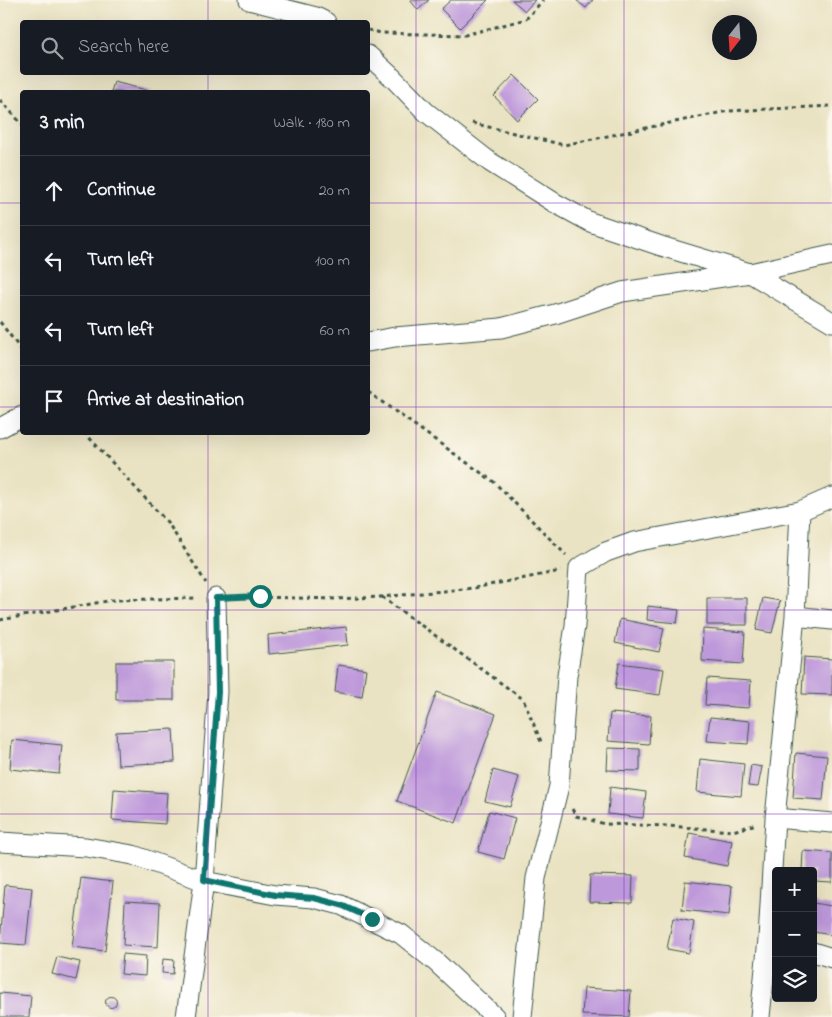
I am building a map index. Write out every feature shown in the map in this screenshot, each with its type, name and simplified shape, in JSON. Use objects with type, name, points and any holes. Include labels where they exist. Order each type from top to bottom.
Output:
[{"type":"street","points":[[249,0],[322,20]]},
{"type":"street","points":[[370,56],[426,112],[490,162],[555,203],[590,222],[660,246],[750,273],[832,322]]},
{"type":"street","points":[[370,342],[395,337],[501,328],[555,314],[622,292],[750,273],[832,255]]},
{"type":"street","points":[[0,428],[20,417]]},
{"type":"street","points":[[522,1017],[536,878],[559,786],[567,676],[575,626],[579,568],[606,552],[634,542],[800,511],[832,497]]},
{"type":"street","points":[[773,912],[775,818],[795,616],[800,511]]},
{"type":"street","points":[[186,1017],[204,880],[218,692],[216,598]]},
{"type":"street","points":[[795,616],[832,620]]},
{"type":"street","points":[[775,818],[832,823]]},
{"type":"street","points":[[0,842],[86,847],[133,855],[204,880],[275,895],[314,898],[341,905],[401,934],[436,962],[495,1017]]},
{"type":"street","points":[[760,1017],[772,940]]},
{"type":"street","points":[[817,953],[832,958]]},
{"type":"path","points":[[370,30],[381,33],[465,35],[526,19],[543,0]]},
{"type":"path","points":[[0,100],[20,122]]},
{"type":"path","points":[[462,121],[564,145],[728,111],[832,106]]},
{"type":"path","points":[[0,322],[20,348]]},
{"type":"path","points":[[370,393],[494,482],[579,568]]},
{"type":"path","points":[[87,435],[168,523],[216,598]]},
{"type":"path","points":[[0,620],[112,600],[260,596],[336,599],[381,597],[474,588],[579,568]]},
{"type":"building","points":[[410,0],[429,0],[418,10]]},
{"type":"building","points":[[451,0],[488,0],[460,28],[441,9]]},
{"type":"building","points":[[512,0],[535,0],[525,11]]},
{"type":"building","points":[[576,0],[593,0],[586,8]]},
{"type":"building","points":[[514,75],[538,99],[517,120],[494,96]]},
{"type":"building","points":[[114,82],[146,90],[112,90]]},
{"type":"building","points":[[707,598],[747,598],[747,625],[707,625]]},
{"type":"building","points":[[763,598],[780,601],[772,633],[756,630]]},
{"type":"building","points":[[648,606],[679,610],[677,623],[647,620]]},
{"type":"building","points":[[620,619],[664,628],[659,652],[615,643]]},
{"type":"building","points":[[346,627],[348,645],[269,654],[268,635]]},
{"type":"building","points":[[703,629],[745,632],[743,664],[702,661]]},
{"type":"building","points":[[804,657],[832,659],[832,695],[802,694]]},
{"type":"building","points":[[116,662],[174,662],[174,700],[116,700]]},
{"type":"building","points":[[619,663],[664,669],[660,695],[615,689]]},
{"type":"building","points":[[338,665],[366,669],[362,697],[335,692]]},
{"type":"building","points":[[707,678],[751,681],[749,708],[705,705]]},
{"type":"building","points":[[437,692],[496,714],[456,823],[397,801]]},
{"type":"building","points":[[610,713],[651,716],[649,744],[608,741]]},
{"type":"building","points":[[710,717],[750,721],[748,744],[707,741]]},
{"type":"building","points":[[173,729],[175,762],[118,765],[116,732]]},
{"type":"building","points":[[12,740],[62,745],[59,774],[10,769]]},
{"type":"building","points":[[608,748],[640,749],[640,771],[607,770]]},
{"type":"building","points":[[796,753],[827,756],[823,800],[793,798]]},
{"type":"building","points":[[700,759],[744,764],[741,796],[697,792]]},
{"type":"building","points":[[751,765],[762,767],[758,787],[748,786]]},
{"type":"building","points":[[493,770],[519,777],[510,807],[485,801]]},
{"type":"building","points":[[610,787],[646,792],[643,818],[608,814]]},
{"type":"building","points":[[114,789],[167,793],[165,824],[112,820]]},
{"type":"building","points":[[489,811],[515,818],[504,859],[478,852]]},
{"type":"building","points":[[689,833],[732,841],[727,866],[685,858]]},
{"type":"building","points":[[803,851],[832,853],[832,882],[817,881],[817,867],[802,867]]},
{"type":"building","points":[[590,875],[633,876],[632,903],[589,902]]},
{"type":"building","points":[[81,878],[113,882],[105,951],[72,947]]},
{"type":"building","points":[[685,881],[732,886],[729,915],[682,910]]},
{"type":"building","points":[[5,885],[32,888],[26,945],[0,943]]},
{"type":"building","points":[[125,901],[160,903],[158,947],[123,945]]},
{"type":"building","points":[[817,904],[832,906],[832,935],[817,933]]},
{"type":"building","points":[[673,918],[694,922],[689,953],[667,949]]},
{"type":"building","points":[[123,954],[146,956],[145,976],[121,974]]},
{"type":"building","points":[[57,957],[80,962],[76,980],[52,974]]},
{"type":"building","points":[[163,959],[174,960],[173,974],[162,973]]},
{"type":"building","points":[[584,988],[631,991],[629,1017],[582,1015]]},
{"type":"building","points":[[0,993],[31,996],[29,1017],[0,1017]]},
{"type":"building","points":[[109,997],[113,997],[116,1002],[115,1006],[109,1007],[106,1004],[106,1000]]},
{"type":"route","points":[[260,596],[216,598],[218,692],[204,880],[275,895],[314,898],[341,905],[372,919]]}]
